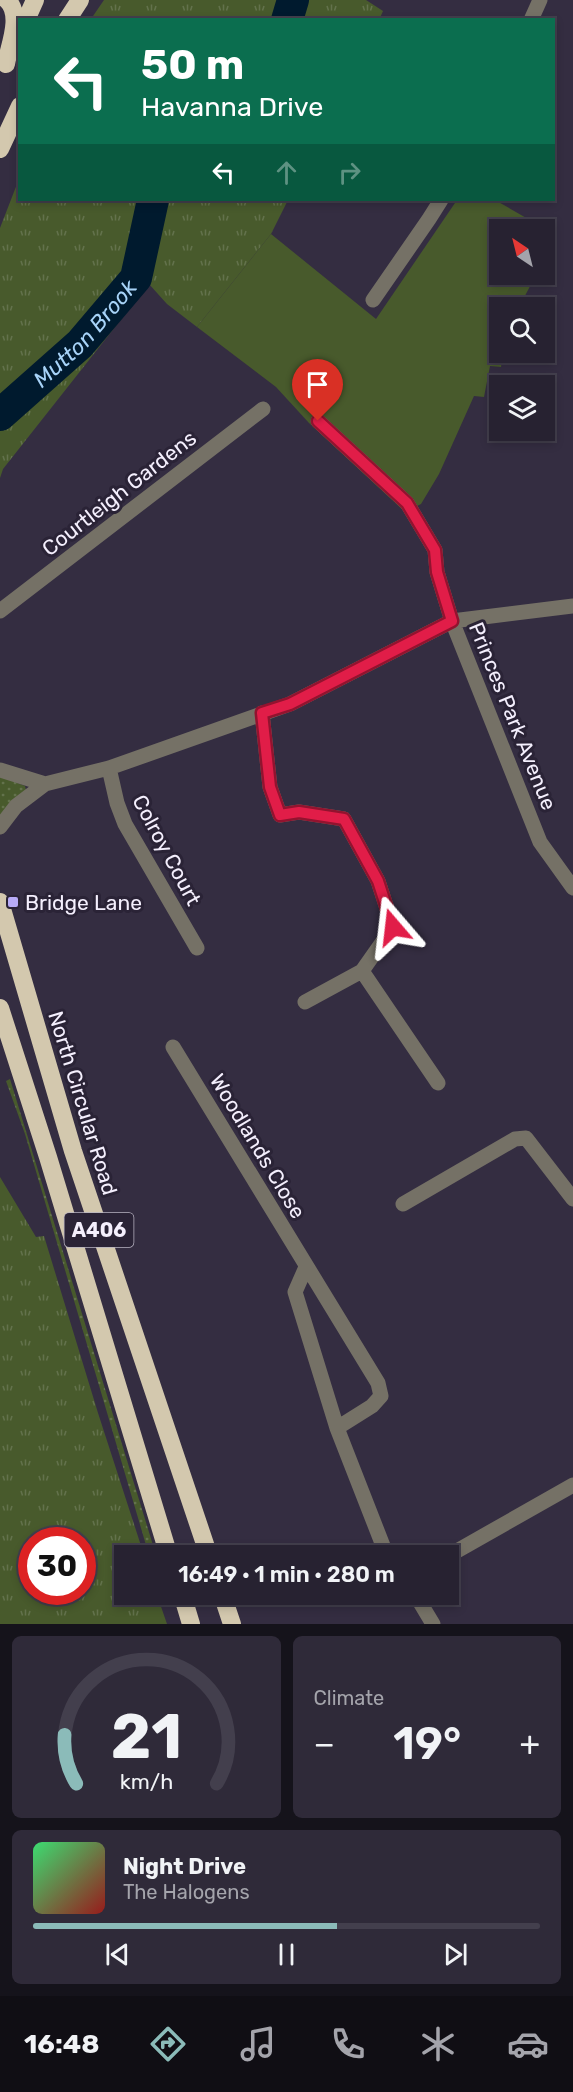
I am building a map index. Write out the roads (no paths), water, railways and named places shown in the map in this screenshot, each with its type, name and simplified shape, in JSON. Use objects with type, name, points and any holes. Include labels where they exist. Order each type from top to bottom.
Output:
[{"type":"highway","points":[[3,70],[15,16],[7,0]]},
{"type":"highway","points":[[27,18],[35,0]]},
{"type":"highway","points":[[69,18],[80,0]]},
{"type":"highway","points":[[3,70],[18,38]]},
{"type":"highway","points":[[0,149],[18,109]]},
{"type":"highway","name":"North Circular Road","points":[[0,902],[73,1151],[204,1545]]},
{"type":"highway","name":"A406","points":[[0,1008],[167,1545]]},
{"type":"highway","points":[[185,1605],[191,1624]]},
{"type":"highway","points":[[226,1605],[232,1624]]},
{"type":"street","points":[[532,18],[540,0]]},
{"type":"street","points":[[373,300],[440,201]]},
{"type":"street","name":"Courtleigh Gardens","points":[[0,611],[263,409]]},
{"type":"street","name":"Princes Park Avenue","points":[[318,421],[407,503],[435,550],[437,572],[452,621],[540,842],[573,888]]},
{"type":"street","points":[[0,827],[16,806],[45,784],[109,768],[290,704],[452,621],[573,606]]},
{"type":"street","points":[[262,713],[270,787],[280,815],[299,812],[344,819],[378,881],[393,927],[362,971],[305,1002]]},
{"type":"street","name":"Colroy Court","points":[[109,768],[117,803],[125,824],[197,948]]},
{"type":"street","points":[[0,770],[45,784]]},
{"type":"street","points":[[362,971],[438,1083]]},
{"type":"street","name":"Woodlands Close","points":[[173,1047],[378,1383],[381,1396],[372,1406],[337,1428]]},
{"type":"street","points":[[403,1204],[516,1139],[526,1138],[573,1199]]},
{"type":"street","points":[[306,1267],[295,1292],[337,1428],[383,1545]]},
{"type":"street","points":[[459,1550],[573,1485]]},
{"type":"street","points":[[422,1605],[433,1624]]},
{"type":"waterway","name":"Mutton Brook","points":[[288,18],[293,0]]},
{"type":"waterway","name":"Mutton Brook","points":[[0,415],[80,344],[136,278],[153,201]]},
{"type":"place","name":"Bridge Lane","points":[[13,902]]}]
